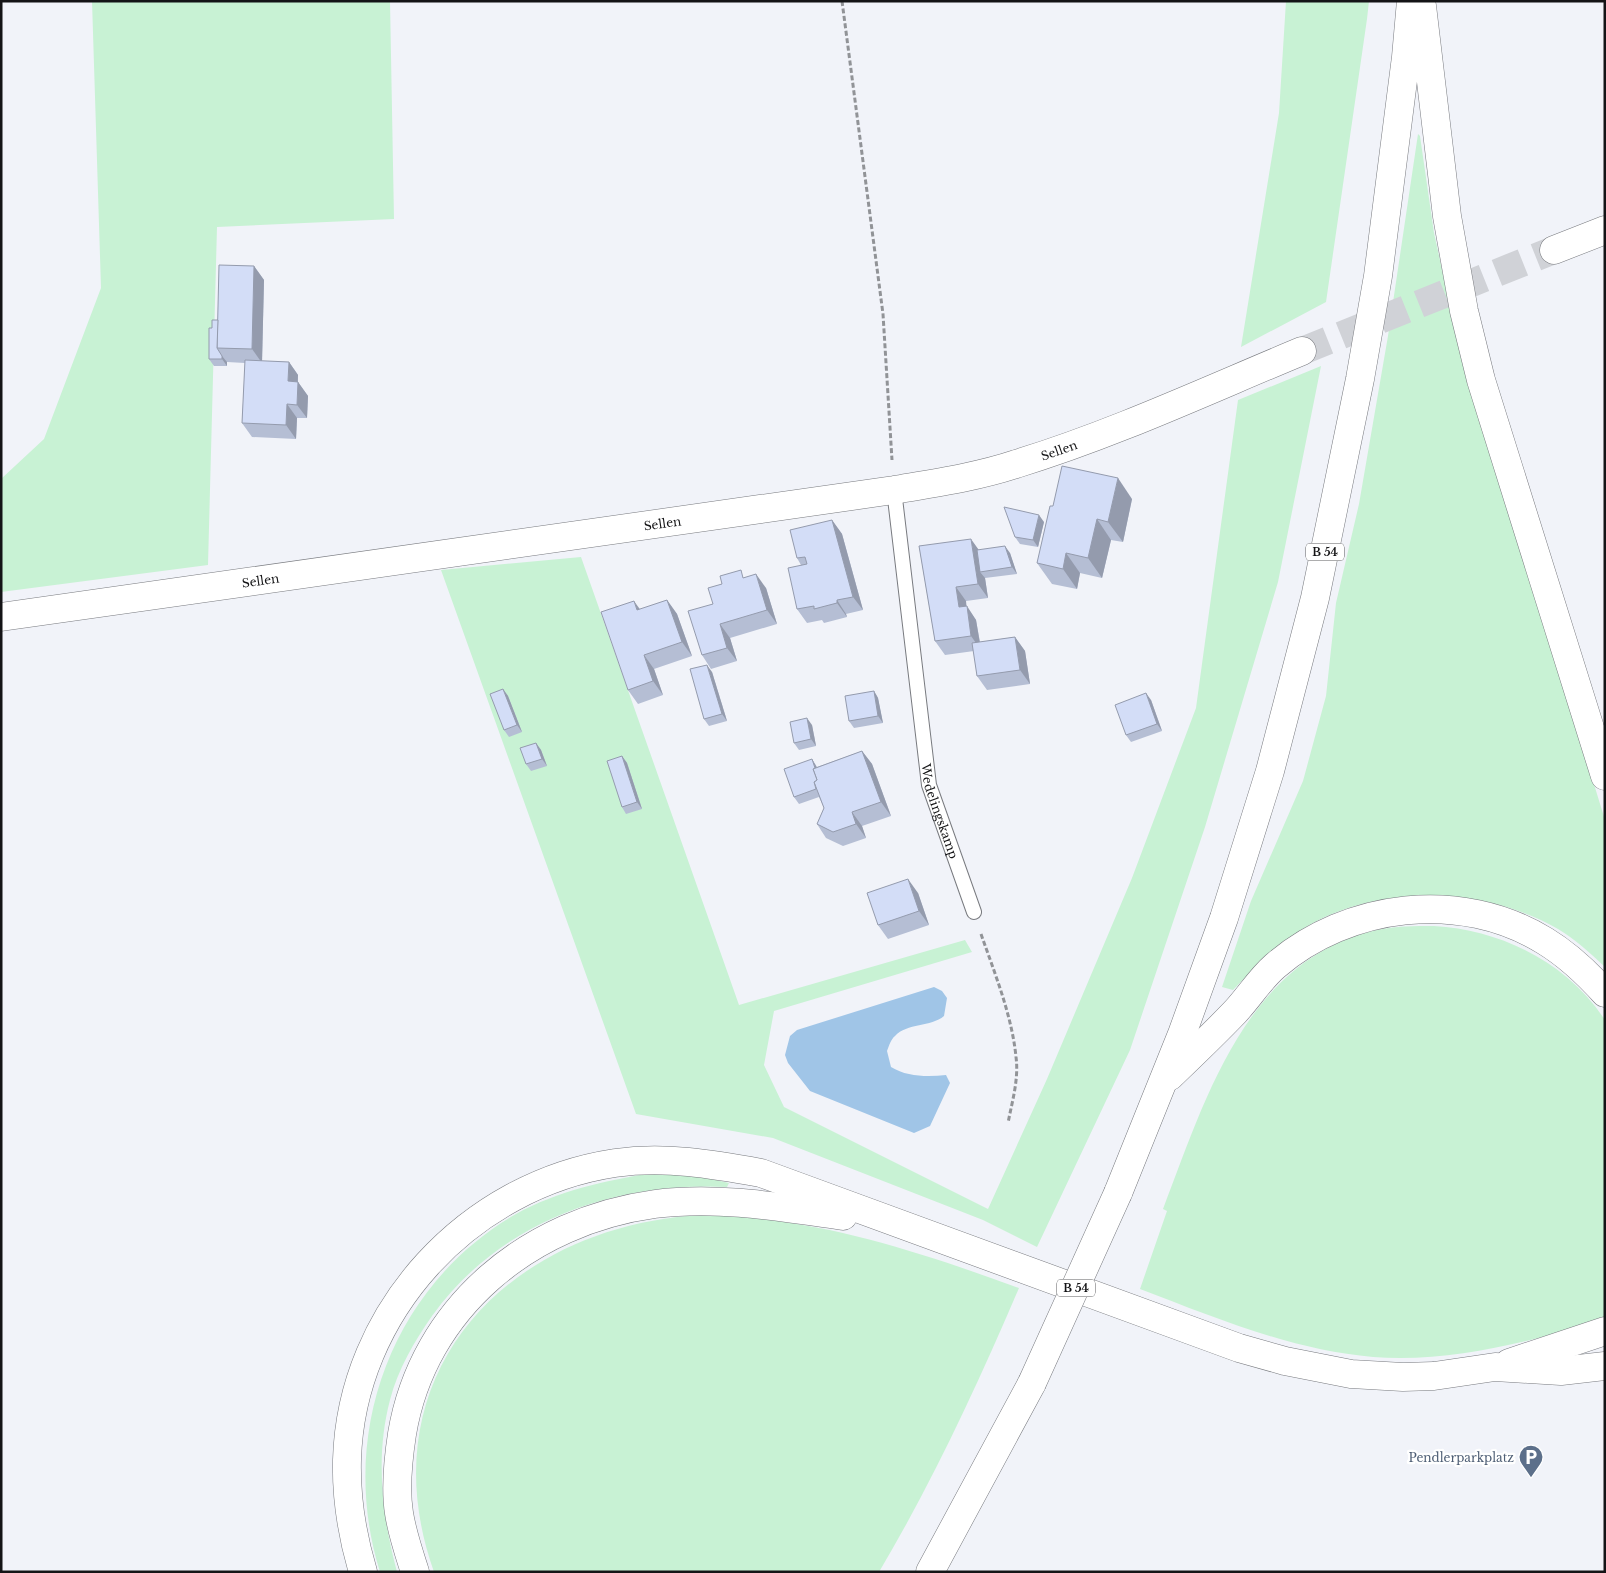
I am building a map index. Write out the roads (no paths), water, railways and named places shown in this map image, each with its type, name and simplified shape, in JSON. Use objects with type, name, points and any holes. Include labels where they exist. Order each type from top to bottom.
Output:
[{"type":"main road","name":"B 54","points":[[930,1572],[1032,1383],[1118,1193],[1211,955],[1270,771],[1315,598],[1360,379],[1378,276],[1406,57],[1410,1]]},
{"type":"main road","points":[[1422,1],[1446,216],[1464,311],[1481,380],[1605,776]]},
{"type":"main road","points":[[1554,250],[1605,230]]},
{"type":"main road","name":"Sellen","points":[[1,617],[894,490],[956,479],[1024,462],[1071,446],[1302,351]]},
{"type":"main road","points":[[1162,1084],[1236,1011],[1274,967],[1326,932],[1385,913],[1438,909],[1482,916],[1506,923],[1544,940],[1566,956],[1605,993]]},
{"type":"main road","points":[[363,1572],[350,1517],[347,1460],[353,1413],[366,1363],[391,1312],[424,1266],[459,1233],[502,1202],[544,1182],[591,1168],[639,1161],[692,1161],[761,1173],[1239,1348],[1285,1361],[1351,1374],[1403,1377],[1434,1376],[1495,1367],[1605,1331]]},
{"type":"main road","points":[[415,1572],[401,1519],[398,1488],[401,1441],[411,1393],[430,1350],[444,1328],[472,1292],[506,1264],[572,1227],[606,1215],[653,1204],[707,1201],[754,1203],[894,1223]]},
{"type":"main road","points":[[1495,1367],[1562,1371],[1605,1366]]},
{"type":"main road","points":[[923,1572],[944,1549]]},
{"type":"lane","name":"Wedelingskamp","points":[[894,490],[929,785],[974,912]]},
{"type":"water","points":[[934,987],[942,991],[947,998],[944,1016],[933,1022],[900,1032],[892,1039],[887,1051],[891,1067],[904,1073],[918,1076],[946,1075],[950,1083],[930,1126],[914,1133],[810,1091],[788,1063],[785,1055],[790,1036],[797,1030]]},
{"type":"tunnel","points":[[1302,351],[1554,250]]},
{"type":"place","name":"Pendlerparkplatz","points":[[1531,1478]]}]
